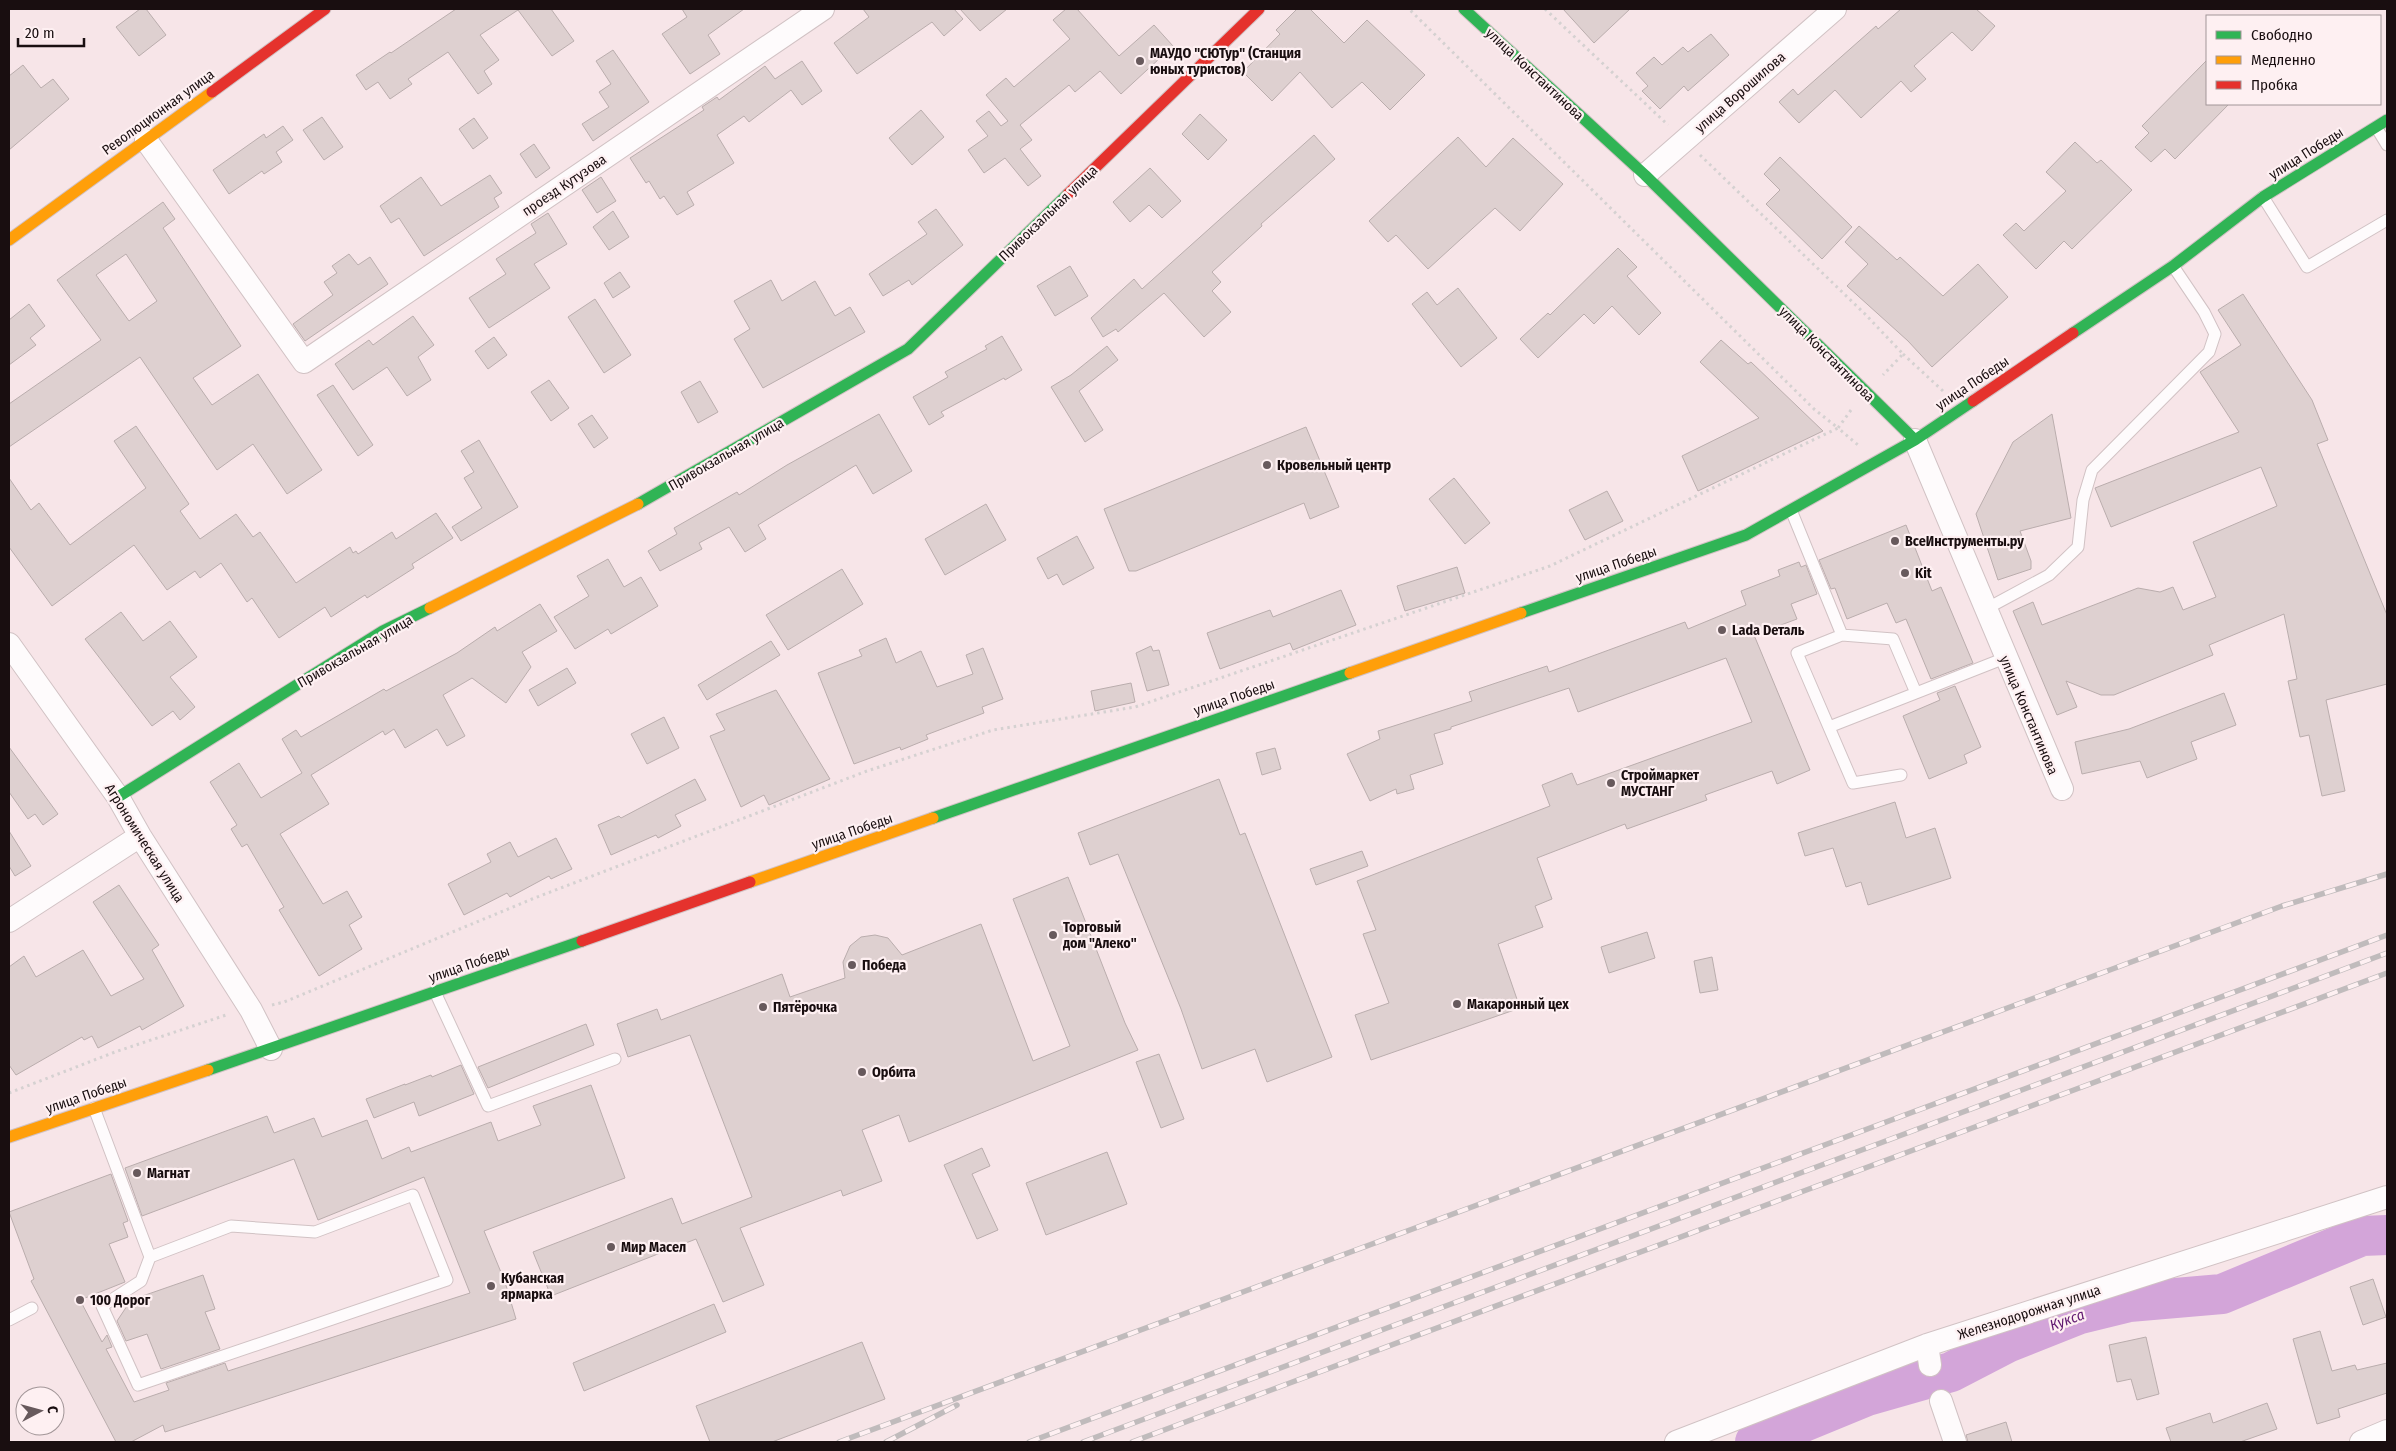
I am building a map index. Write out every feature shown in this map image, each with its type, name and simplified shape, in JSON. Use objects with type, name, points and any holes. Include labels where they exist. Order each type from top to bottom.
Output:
[{"type":"street","name":"Революционная улица","points":[[11,234],[146,140],[325,9]]},
{"type":"street","name":"Привокзальная улица","points":[[118,796],[383,632],[657,494],[908,349],[1259,9]]},
{"type":"street","name":"улица Константинова","points":[[1464,9],[1645,175],[1915,440],[1984,610],[2062,789]]},
{"type":"street","name":"улица Ворошилова","points":[[1645,175],[1835,9]]},
{"type":"street","name":"проезд Кутузова","points":[[146,140],[304,362],[817,10]]},
{"type":"street","name":"улица Победы","points":[[9,1137],[271,1049],[1746,534],[1915,440],[2173,266],[2263,197],[2387,120]]},
{"type":"street","name":"Агрономическая улица","points":[[9,644],[118,796],[140,836],[251,1010],[271,1049]]},
{"type":"street","points":[[9,921],[140,836]]},
{"type":"street","name":"Железнодорожная улица","points":[[1676,1442],[2387,1197]]},
{"type":"street","points":[[1941,1401],[1955,1442]]},
{"type":"street","points":[[2361,1442],[2387,1431]]},
{"type":"lane","points":[[2376,127],[2387,146]]},
{"type":"lane","points":[[2263,197],[2307,268],[2387,220]]},
{"type":"lane","points":[[1984,610],[2049,575],[2078,547],[2083,500],[2092,470],[2209,352],[2215,334],[2204,312],[2173,266]]},
{"type":"lane","points":[[1791,510],[1842,635]]},
{"type":"lane","points":[[1901,776],[1852,783],[1797,653],[1842,635],[1893,639],[1916,693]]},
{"type":"lane","points":[[1829,727],[2005,658]]},
{"type":"lane","points":[[435,992],[488,1106],[615,1059]]},
{"type":"lane","points":[[94,1108],[150,1257],[140,1281],[102,1306],[138,1385],[447,1280],[413,1195],[315,1232],[231,1226],[150,1257]]},
{"type":"lane","points":[[9,1320],[32,1308]]},
{"type":"path","points":[[1409,9],[1814,409],[1862,449]]},
{"type":"path","points":[[1545,9],[1685,140],[1946,394]]},
{"type":"path","points":[[1883,375],[1903,354]]},
{"type":"path","points":[[9,1093],[114,1052],[227,1015],[284,1002],[532,899],[867,771],[993,730],[1135,707],[1550,566],[1838,428],[1855,403]]},
{"type":"building","points":[[140,9],[146,9],[166,35],[139,56],[116,27]]},
{"type":"building","points":[[456,9],[551,9],[574,41],[552,56],[518,10],[480,35],[499,60],[484,71],[492,84],[478,94],[448,52],[408,79],[412,84],[390,99],[378,82],[366,90],[356,75]]},
{"type":"building","points":[[682,9],[744,9],[708,35],[720,54],[690,74],[662,34],[687,17]]},
{"type":"building","points":[[863,9],[954,9],[963,19],[944,36],[932,22],[857,74],[834,43],[869,17]]},
{"type":"building","points":[[960,9],[1007,9],[980,31]]},
{"type":"building","points":[[1066,9],[1077,9],[1119,56],[1154,25],[1173,46],[1121,94],[1100,71],[1075,92],[1069,85],[1020,125],[1032,140],[1020,149],[1041,176],[1028,186],[1005,158],[984,173],[968,150],[988,136],[976,121],[989,111],[1001,126],[1008,121],[986,95],[1006,78],[1014,87],[1070,39],[1053,20]]},
{"type":"building","points":[[1297,9],[1310,9],[1344,43],[1367,20],[1425,75],[1390,110],[1362,82],[1332,108],[1300,72],[1272,101],[1243,72],[1280,34],[1276,30]]},
{"type":"building","points":[[1563,9],[1630,9],[1594,43]]},
{"type":"building","points":[[1901,9],[1976,9],[1995,26],[1972,51],[1952,32],[1914,66],[1926,79],[1911,92],[1901,81],[1861,118],[1835,90],[1799,123],[1779,102],[1793,89],[1798,95],[1876,26],[1878,29]]},
{"type":"building","points":[[1711,34],[1729,55],[1688,91],[1684,86],[1660,109],[1642,91],[1648,86],[1636,73],[1654,57],[1662,65],[1683,47],[1688,52]]},
{"type":"building","points":[[613,50],[649,102],[593,141],[582,124],[609,107],[599,92],[611,84],[596,61]]},
{"type":"building","points":[[802,61],[822,91],[802,105],[791,90],[749,122],[744,116],[717,135],[734,163],[687,192],[694,205],[677,215],[664,196],[660,199],[649,181],[646,183],[630,158],[704,110],[702,107],[717,97],[719,100],[765,66],[775,79]]},
{"type":"building","points":[[2206,61],[2206,105],[2228,105],[2175,159],[2165,149],[2151,162],[2135,147],[2149,133],[2142,126]]},
{"type":"building","points":[[23,65],[41,88],[53,79],[69,99],[9,150],[9,76]]},
{"type":"building","points":[[921,110],[944,137],[912,165],[889,138]]},
{"type":"building","points":[[1200,114],[1227,140],[1208,160],[1182,134]]},
{"type":"building","points":[[322,117],[343,147],[324,160],[303,130]]},
{"type":"building","points":[[474,118],[488,138],[473,149],[459,129]]},
{"type":"building","points":[[283,126],[293,140],[276,152],[282,162],[264,174],[262,171],[229,194],[213,170],[264,134],[266,138]]},
{"type":"building","points":[[1314,135],[1335,159],[1261,224],[1262,226],[1212,272],[1221,282],[1212,291],[1231,312],[1204,337],[1164,293],[1118,332],[1116,329],[1103,337],[1091,318],[1134,279],[1142,289]]},
{"type":"building","points":[[1458,137],[1486,167],[1513,138],[1563,184],[1520,231],[1495,208],[1428,269],[1396,235],[1388,242],[1369,221]]},
{"type":"building","points":[[2075,142],[2097,163],[2101,160],[2132,190],[2072,249],[2064,241],[2036,269],[2003,235],[2016,223],[2024,231],[2066,191],[2046,172]]},
{"type":"building","points":[[534,144],[550,168],[536,178],[520,154]]},
{"type":"building","points":[[1780,157],[1852,227],[1822,259],[1766,204],[1780,190],[1764,174]]},
{"type":"building","points":[[1150,168],[1181,201],[1162,218],[1149,205],[1130,222],[1113,202]]},
{"type":"building","points":[[490,175],[502,193],[494,198],[499,207],[424,256],[399,218],[391,223],[380,206],[421,177],[441,206]]},
{"type":"building","points":[[601,177],[616,201],[597,213],[582,190]]},
{"type":"building","points":[[163,202],[175,219],[163,228],[241,346],[193,378],[212,405],[258,374],[322,470],[287,494],[253,444],[217,470],[140,357],[9,447],[9,404],[101,340],[57,280]],"holes":[[[126,254],[157,301],[129,321],[96,275]]]},
{"type":"building","points":[[936,209],[963,245],[912,285],[909,280],[883,296],[869,274],[927,234],[918,222]]},
{"type":"building","points":[[613,211],[629,237],[609,250],[593,227]]},
{"type":"building","points":[[548,213],[567,244],[534,264],[550,288],[489,328],[469,298],[506,274],[496,259],[536,233],[531,224]]},
{"type":"building","points":[[1859,226],[1897,260],[1900,257],[1943,296],[1978,264],[2008,297],[1932,367],[1908,341],[1847,286],[1868,264],[1845,242]]},
{"type":"building","points":[[1618,248],[1637,267],[1627,276],[1661,313],[1639,335],[1612,306],[1594,324],[1584,314],[1538,358],[1520,339],[1548,313],[1550,315]]},
{"type":"building","points":[[349,254],[358,265],[370,257],[388,284],[305,341],[293,324],[333,295],[324,282],[337,273],[332,266]]},
{"type":"building","points":[[1070,266],[1088,296],[1055,316],[1037,286]]},
{"type":"building","points":[[620,272],[630,287],[613,298],[604,283]]},
{"type":"building","points":[[771,280],[782,301],[815,281],[835,316],[850,307],[865,332],[763,388],[734,339],[750,329],[734,301]]},
{"type":"building","points":[[1458,288],[1497,338],[1461,367],[1412,304],[1427,292],[1437,305]]},
{"type":"building","points":[[2243,294],[2312,400],[2328,440],[2317,444],[2387,615],[2387,684],[2326,700],[2345,791],[2322,796],[2309,735],[2300,737],[2288,681],[2297,679],[2284,614],[2209,645],[2213,655],[2114,695],[2101,695],[2066,681],[2077,707],[2057,715],[2013,611],[2033,602],[2042,625],[2138,588],[2160,592],[2173,587],[2183,610],[2216,597],[2193,542],[2277,506],[2261,467],[2111,527],[2095,488],[2239,432],[2200,372],[2241,345],[2218,310]]},
{"type":"building","points":[[595,299],[631,355],[604,373],[568,317]]},
{"type":"building","points":[[29,304],[45,326],[30,338],[36,345],[9,365],[9,320]]},
{"type":"building","points":[[413,316],[434,345],[418,357],[431,380],[407,396],[387,367],[353,390],[335,364],[369,340],[373,345]]},
{"type":"building","points":[[1002,336],[1022,370],[941,412],[944,416],[929,425],[913,397],[948,377],[945,372],[987,349],[985,346]]},
{"type":"building","points":[[494,337],[507,355],[488,369],[475,351]]},
{"type":"building","points":[[1721,340],[1748,364],[1751,362],[1823,431],[1698,491],[1682,456],[1759,418],[1700,362]]},
{"type":"building","points":[[1107,346],[1118,360],[1079,391],[1103,430],[1085,442],[1051,387],[1071,375]]},
{"type":"building","points":[[549,380],[569,408],[551,421],[531,392]]},
{"type":"building","points":[[700,381],[718,412],[698,423],[681,392]]},
{"type":"building","points":[[333,385],[373,445],[358,456],[317,395]]},
{"type":"building","points":[[879,414],[912,471],[873,494],[856,465],[758,525],[766,539],[745,552],[729,527],[699,543],[702,549],[660,571],[648,551],[677,534],[674,528],[737,492],[739,495],[787,465]]},
{"type":"building","points":[[2052,414],[2071,518],[2020,531],[2031,561],[2031,569],[1998,580],[1976,514],[2013,442]]},
{"type":"building","points":[[592,415],[608,438],[594,448],[578,424]]},
{"type":"building","points":[[136,426],[189,504],[180,511],[200,539],[236,514],[253,537],[260,532],[296,583],[350,547],[353,553],[356,551],[358,554],[392,532],[396,539],[436,513],[453,538],[412,564],[414,568],[367,598],[365,595],[331,617],[325,607],[279,638],[252,598],[247,602],[221,563],[200,578],[195,571],[167,590],[134,545],[52,606],[9,547],[9,478],[31,510],[39,503],[70,545],[146,488],[114,441]]},
{"type":"building","name":"Кровельный центр","points":[[1306,427],[1339,507],[1310,519],[1304,503],[1136,571],[1129,571],[1104,509]]},
{"type":"building","points":[[479,440],[518,507],[461,541],[452,527],[482,508],[464,478],[474,472],[461,451]]},
{"type":"building","points":[[1454,478],[1490,523],[1465,544],[1429,499]]},
{"type":"building","points":[[1607,491],[1623,521],[1585,540],[1569,510]]},
{"type":"building","points":[[986,504],[1006,540],[945,575],[925,539]]},
{"type":"building","points":[[1906,525],[1932,591],[1941,587],[1973,663],[1931,679],[1906,619],[1896,623],[1887,603],[1847,619],[1835,588],[1831,589],[1819,560]]},
{"type":"building","points":[[1077,536],[1094,568],[1063,585],[1057,574],[1048,579],[1037,558]]},
{"type":"building","points":[[608,559],[624,587],[641,577],[658,606],[611,634],[608,629],[575,649],[554,617],[589,596],[577,576]]},
{"type":"building","points":[[1799,562],[1801,567],[1806,565],[1817,594],[1791,604],[1797,619],[1754,635],[1810,770],[1777,784],[1772,771],[1705,795],[1707,800],[1627,829],[1625,824],[1537,858],[1552,899],[1535,906],[1543,927],[1498,944],[1520,1008],[1371,1060],[1355,1015],[1389,1003],[1363,934],[1376,930],[1357,881],[1550,806],[1542,785],[1572,773],[1577,785],[1752,722],[1726,658],[1578,712],[1569,688],[1451,727],[1451,729],[1434,734],[1443,764],[1410,775],[1414,789],[1397,794],[1396,789],[1370,801],[1347,754],[1380,739],[1378,731],[1472,701],[1469,692],[1547,666],[1549,672],[1685,622],[1688,629],[1746,605],[1741,591],[1780,576],[1778,570]]},
{"type":"building","points":[[1457,567],[1465,593],[1405,611],[1397,586]]},
{"type":"building","points":[[842,569],[863,604],[788,650],[766,615]]},
{"type":"building","points":[[1341,590],[1356,625],[1293,650],[1290,643],[1220,669],[1207,633],[1270,610],[1273,617]]},
{"type":"building","points":[[540,604],[557,631],[522,652],[531,667],[506,703],[472,678],[443,695],[465,736],[447,746],[437,729],[405,748],[394,729],[385,735],[383,731],[311,775],[329,804],[280,834],[323,904],[347,891],[362,917],[349,925],[362,949],[319,976],[279,910],[284,907],[247,844],[242,847],[231,829],[237,825],[210,782],[239,763],[261,798],[302,773],[282,739],[296,730],[301,737],[384,689],[386,691],[457,653],[495,627],[497,631]]},
{"type":"building","points":[[121,612],[143,641],[170,621],[197,657],[170,677],[195,707],[180,720],[173,711],[152,726],[85,639]]},
{"type":"building","points":[[886,638],[896,663],[921,651],[937,687],[973,674],[966,655],[983,648],[1003,699],[982,707],[984,713],[926,735],[928,739],[901,750],[900,747],[854,764],[818,673],[862,656],[859,650]]},
{"type":"building","points":[[771,641],[780,655],[707,700],[698,685]]},
{"type":"building","points":[[1151,646],[1153,651],[1159,650],[1169,685],[1147,691],[1136,653]]},
{"type":"building","points":[[567,668],[576,683],[538,706],[529,690]]},
{"type":"building","points":[[1131,683],[1135,702],[1095,711],[1091,691]]},
{"type":"building","points":[[1955,686],[1981,747],[1964,755],[1967,763],[1929,779],[1903,716],[1940,700],[1937,693]]},
{"type":"building","points":[[776,690],[830,779],[769,805],[764,795],[741,807],[710,736],[725,730],[716,714]]},
{"type":"building","points":[[2224,693],[2236,725],[2191,742],[2197,759],[2147,778],[2140,761],[2082,774],[2075,742],[2129,729]]},
{"type":"building","points":[[664,717],[679,748],[647,764],[631,734]]},
{"type":"building","points":[[9,747],[58,814],[43,825],[35,814],[28,819],[9,792]]},
{"type":"building","points":[[1275,748],[1281,769],[1262,775],[1256,753]]},
{"type":"building","points":[[695,779],[706,800],[675,815],[681,826],[658,838],[656,835],[611,855],[598,825],[619,816],[621,818]]},
{"type":"building","points":[[1219,779],[1240,835],[1245,833],[1332,1057],[1267,1082],[1255,1049],[1202,1069],[1181,1009],[1118,854],[1090,865],[1078,833]]},
{"type":"building","points":[[1895,802],[1906,838],[1935,828],[1951,878],[1868,905],[1861,882],[1846,887],[1833,848],[1805,856],[1798,833]]},
{"type":"building","points":[[9,831],[31,866],[15,876],[9,866]]},
{"type":"building","points":[[556,838],[572,869],[551,879],[549,876],[510,897],[507,893],[464,915],[448,884],[491,862],[487,854],[510,842],[518,857]]},
{"type":"building","points":[[1362,851],[1368,866],[1316,885],[1310,869]]},
{"type":"building","name":"Орбита","points":[[1068,877],[1125,1023],[1138,1050],[909,1142],[899,1115],[862,1130],[882,1181],[843,1196],[841,1190],[740,1228],[764,1285],[723,1302],[696,1239],[551,1296],[533,1252],[672,1198],[682,1224],[752,1197],[690,1035],[628,1057],[617,1024],[657,1009],[661,1020],[782,974],[790,997],[845,978],[843,962],[850,946],[861,937],[875,935],[888,938],[902,955],[981,924],[1033,1061],[1070,1046],[1013,899]]},
{"type":"building","points":[[119,885],[159,945],[152,950],[184,1006],[142,1030],[140,1026],[98,1048],[92,1036],[84,1040],[82,1037],[16,1075],[9,1065],[9,967],[24,956],[36,977],[83,950],[111,996],[144,979],[93,902]]},
{"type":"building","points":[[1647,932],[1655,958],[1609,973],[1601,947]]},
{"type":"building","points":[[1712,957],[1718,990],[1700,993],[1694,961]]},
{"type":"building","points":[[586,1024],[594,1045],[488,1088],[478,1067]]},
{"type":"building","points":[[1159,1054],[1184,1119],[1161,1128],[1136,1062]]},
{"type":"building","points":[[461,1065],[474,1094],[419,1116],[414,1102],[374,1118],[366,1099],[431,1075],[432,1077]]},
{"type":"building","points":[[591,1085],[625,1178],[484,1231],[505,1282],[516,1319],[165,1432],[163,1425],[131,1442],[116,1442],[31,1281],[34,1279],[9,1212],[111,1174],[128,1221],[123,1223],[128,1237],[109,1244],[125,1282],[80,1300],[102,1342],[107,1335],[112,1347],[106,1349],[134,1402],[169,1390],[166,1383],[225,1363],[228,1371],[470,1293],[424,1177],[318,1220],[294,1159],[142,1216],[125,1168],[267,1116],[274,1133],[314,1118],[322,1137],[367,1120],[382,1159],[409,1147],[411,1152],[491,1122],[498,1141],[541,1125],[533,1106]]},
{"type":"building","points":[[982,1148],[990,1166],[972,1174],[998,1230],[977,1239],[944,1165]]},
{"type":"building","points":[[1107,1152],[1127,1204],[1046,1235],[1026,1183]]},
{"type":"building","points":[[203,1275],[215,1309],[205,1312],[220,1349],[161,1369],[147,1334],[126,1341],[117,1321],[131,1300]]},
{"type":"building","points":[[2373,1279],[2386,1317],[2363,1325],[2350,1287]]},
{"type":"building","points":[[714,1304],[726,1332],[584,1391],[573,1363]]},
{"type":"building","points":[[2320,1331],[2332,1371],[2355,1365],[2357,1370],[2387,1363],[2387,1393],[2338,1409],[2340,1417],[2317,1424],[2293,1339]]},
{"type":"building","points":[[2146,1337],[2159,1394],[2137,1400],[2131,1379],[2117,1382],[2109,1345]]},
{"type":"building","points":[[862,1342],[885,1399],[772,1442],[710,1442],[696,1406]]},
{"type":"building","points":[[2267,1403],[2277,1429],[2240,1442],[2171,1442],[2166,1428],[2210,1413],[2213,1423]]},
{"type":"building","points":[[2006,1422],[2012,1442],[1968,1442],[1966,1435]]},
{"type":"waterway","name":"Кукса","points":[[1755,1442],[1867,1396],[1951,1372],[2007,1343],[2080,1314],[2129,1302],[2222,1294],[2362,1236],[2387,1235]]},
{"type":"railway","points":[[839,1442],[2282,906],[2387,874]]},
{"type":"railway","points":[[1029,1442],[2387,935]]},
{"type":"railway","points":[[1083,1442],[2387,953]]},
{"type":"railway","points":[[1132,1442],[2387,973]]},
{"type":"railway","points":[[886,1442],[957,1405]]},
{"type":"traffic: fast","points":[[1464,9],[1645,175],[1915,440]]},
{"type":"traffic: fast","points":[[2073,333],[2173,266],[2263,197],[2387,120]]},
{"type":"traffic: fast","points":[[638,504],[908,349],[1068,194]]},
{"type":"traffic: fast","points":[[1521,613],[1746,535],[1915,440],[1973,401]]},
{"type":"traffic: fast","points":[[118,797],[383,631],[430,608]]},
{"type":"traffic: fast","points":[[933,818],[1350,673]]},
{"type":"traffic: fast","points":[[208,1070],[582,941]]},
{"type":"traffic: slow","points":[[9,240],[212,92]]},
{"type":"traffic: slow","points":[[430,608],[638,504]]},
{"type":"traffic: slow","points":[[1350,673],[1521,613]]},
{"type":"traffic: slow","points":[[750,882],[933,818]]},
{"type":"traffic: slow","points":[[9,1137],[208,1070]]},
{"type":"traffic: jam","points":[[212,92],[325,9]]},
{"type":"traffic: jam","points":[[1068,194],[1259,9]]},
{"type":"traffic: jam","points":[[1973,401],[2073,333]]},
{"type":"traffic: jam","points":[[582,941],[750,882]]},
{"type":"place","name":"МАУДО \"СЮТур\" (Станция юных туристов)","points":[[1140,61]]},
{"type":"place","name":"Кровельный центр","points":[[1267,465]]},
{"type":"place","name":"ВсеИнструменты.ру","points":[[1895,541]]},
{"type":"place","name":"Kit","points":[[1905,573]]},
{"type":"place","name":"Lada Dеталь","points":[[1722,630]]},
{"type":"place","name":"Строймаркет МУСТАНГ","points":[[1611,783]]},
{"type":"place","name":"Торговый дом \"Алеко\"","points":[[1053,935]]},
{"type":"place","name":"Победа","points":[[852,965]]},
{"type":"place","name":"Макаронный цех","points":[[1457,1004]]},
{"type":"place","name":"Пятёрочка","points":[[763,1007]]},
{"type":"place","name":"Орбита","points":[[862,1072]]},
{"type":"place","name":"Магнат","points":[[137,1173]]},
{"type":"place","name":"Мир Масел","points":[[611,1247]]},
{"type":"place","name":"Кубанская ярмарка","points":[[491,1286]]},
{"type":"place","name":"100 Дорог","points":[[80,1300]]}]
